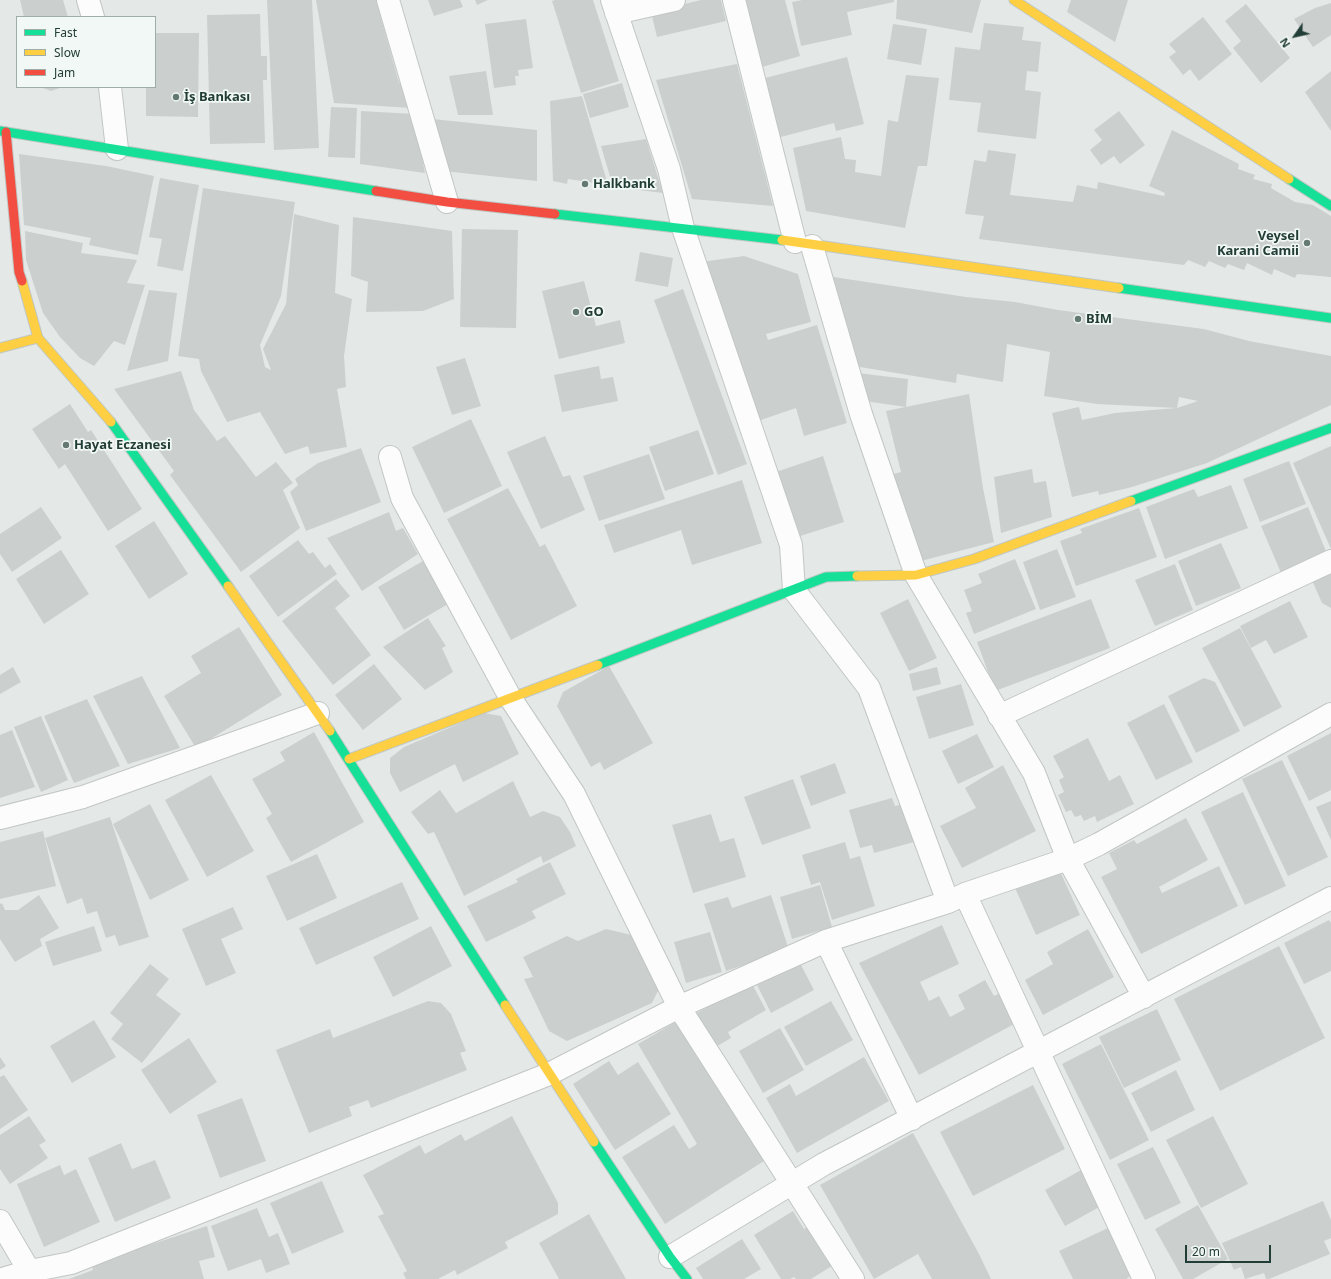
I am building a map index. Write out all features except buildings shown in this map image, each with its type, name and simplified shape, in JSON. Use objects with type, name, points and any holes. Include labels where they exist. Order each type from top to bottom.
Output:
[{"type":"street","points":[[88,0],[93,16]]},
{"type":"street","points":[[388,0],[447,202]]},
{"type":"street","points":[[674,0],[614,6],[669,169],[683,228],[790,545],[794,590],[869,688],[957,898],[1039,1052],[1144,1279]]},
{"type":"street","points":[[734,0],[804,244],[916,575],[998,716],[1034,773],[1068,859],[1144,997]]},
{"type":"street","points":[[1014,0],[1331,206]]},
{"type":"street","points":[[110,88],[117,149]]},
{"type":"street","points":[[687,1279],[670,1257],[549,1074],[349,759],[318,713],[107,416],[38,338],[19,272],[3,132],[447,202],[683,228],[1331,318]]},
{"type":"street","points":[[0,348],[38,338]]},
{"type":"street","points":[[349,759],[511,699],[826,577],[916,575],[974,559],[1330,430]]},
{"type":"street","points":[[390,457],[402,498],[511,699],[574,794],[679,1006],[853,1279]]},
{"type":"street","points":[[998,716],[1331,561]]},
{"type":"street","points":[[0,818],[82,797],[318,713]]},
{"type":"street","points":[[2,1279],[32,1275],[71,1263],[549,1074],[679,1006],[826,941],[957,898],[1068,859],[1099,844],[1331,714]]},
{"type":"street","points":[[670,1257],[824,1164],[1331,898]]},
{"type":"street","points":[[826,941],[912,1119]]},
{"type":"street","points":[[0,1221],[32,1275]]},
{"type":"traffic: fast","points":[[0,131],[376,191]]},
{"type":"traffic: fast","points":[[1289,179],[1331,206]]},
{"type":"traffic: fast","points":[[555,214],[782,240]]},
{"type":"traffic: fast","points":[[1119,288],[1331,318]]},
{"type":"traffic: fast","points":[[111,422],[228,586]]},
{"type":"traffic: fast","points":[[1131,501],[1331,428]]},
{"type":"traffic: fast","points":[[598,665],[826,577],[857,576]]},
{"type":"traffic: fast","points":[[330,731],[505,1005]]},
{"type":"traffic: fast","points":[[594,1142],[670,1257],[687,1279]]},
{"type":"traffic: slow","points":[[1014,0],[1289,179]]},
{"type":"traffic: slow","points":[[782,240],[1119,288]]},
{"type":"traffic: slow","points":[[22,281],[38,338],[111,422]]},
{"type":"traffic: slow","points":[[0,348],[38,338]]},
{"type":"traffic: slow","points":[[857,576],[916,575],[974,559],[1131,501]]},
{"type":"traffic: slow","points":[[228,586],[330,731]]},
{"type":"traffic: slow","points":[[349,759],[598,665]]},
{"type":"traffic: slow","points":[[505,1005],[594,1142]]},
{"type":"traffic: jam","points":[[6,132],[19,272],[22,281]]},
{"type":"traffic: jam","points":[[376,191],[447,202],[555,214]]},
{"type":"place","name":"İş Bankası","points":[[176,97]]},
{"type":"place","name":"Halkbank","points":[[585,184]]},
{"type":"place","name":"Veysel Karani Camii","points":[[1307,243]]},
{"type":"place","name":"GO","points":[[576,312]]},
{"type":"place","name":"BİM","points":[[1078,319]]},
{"type":"place","name":"Hayat Eczanesi","points":[[66,445]]}]
